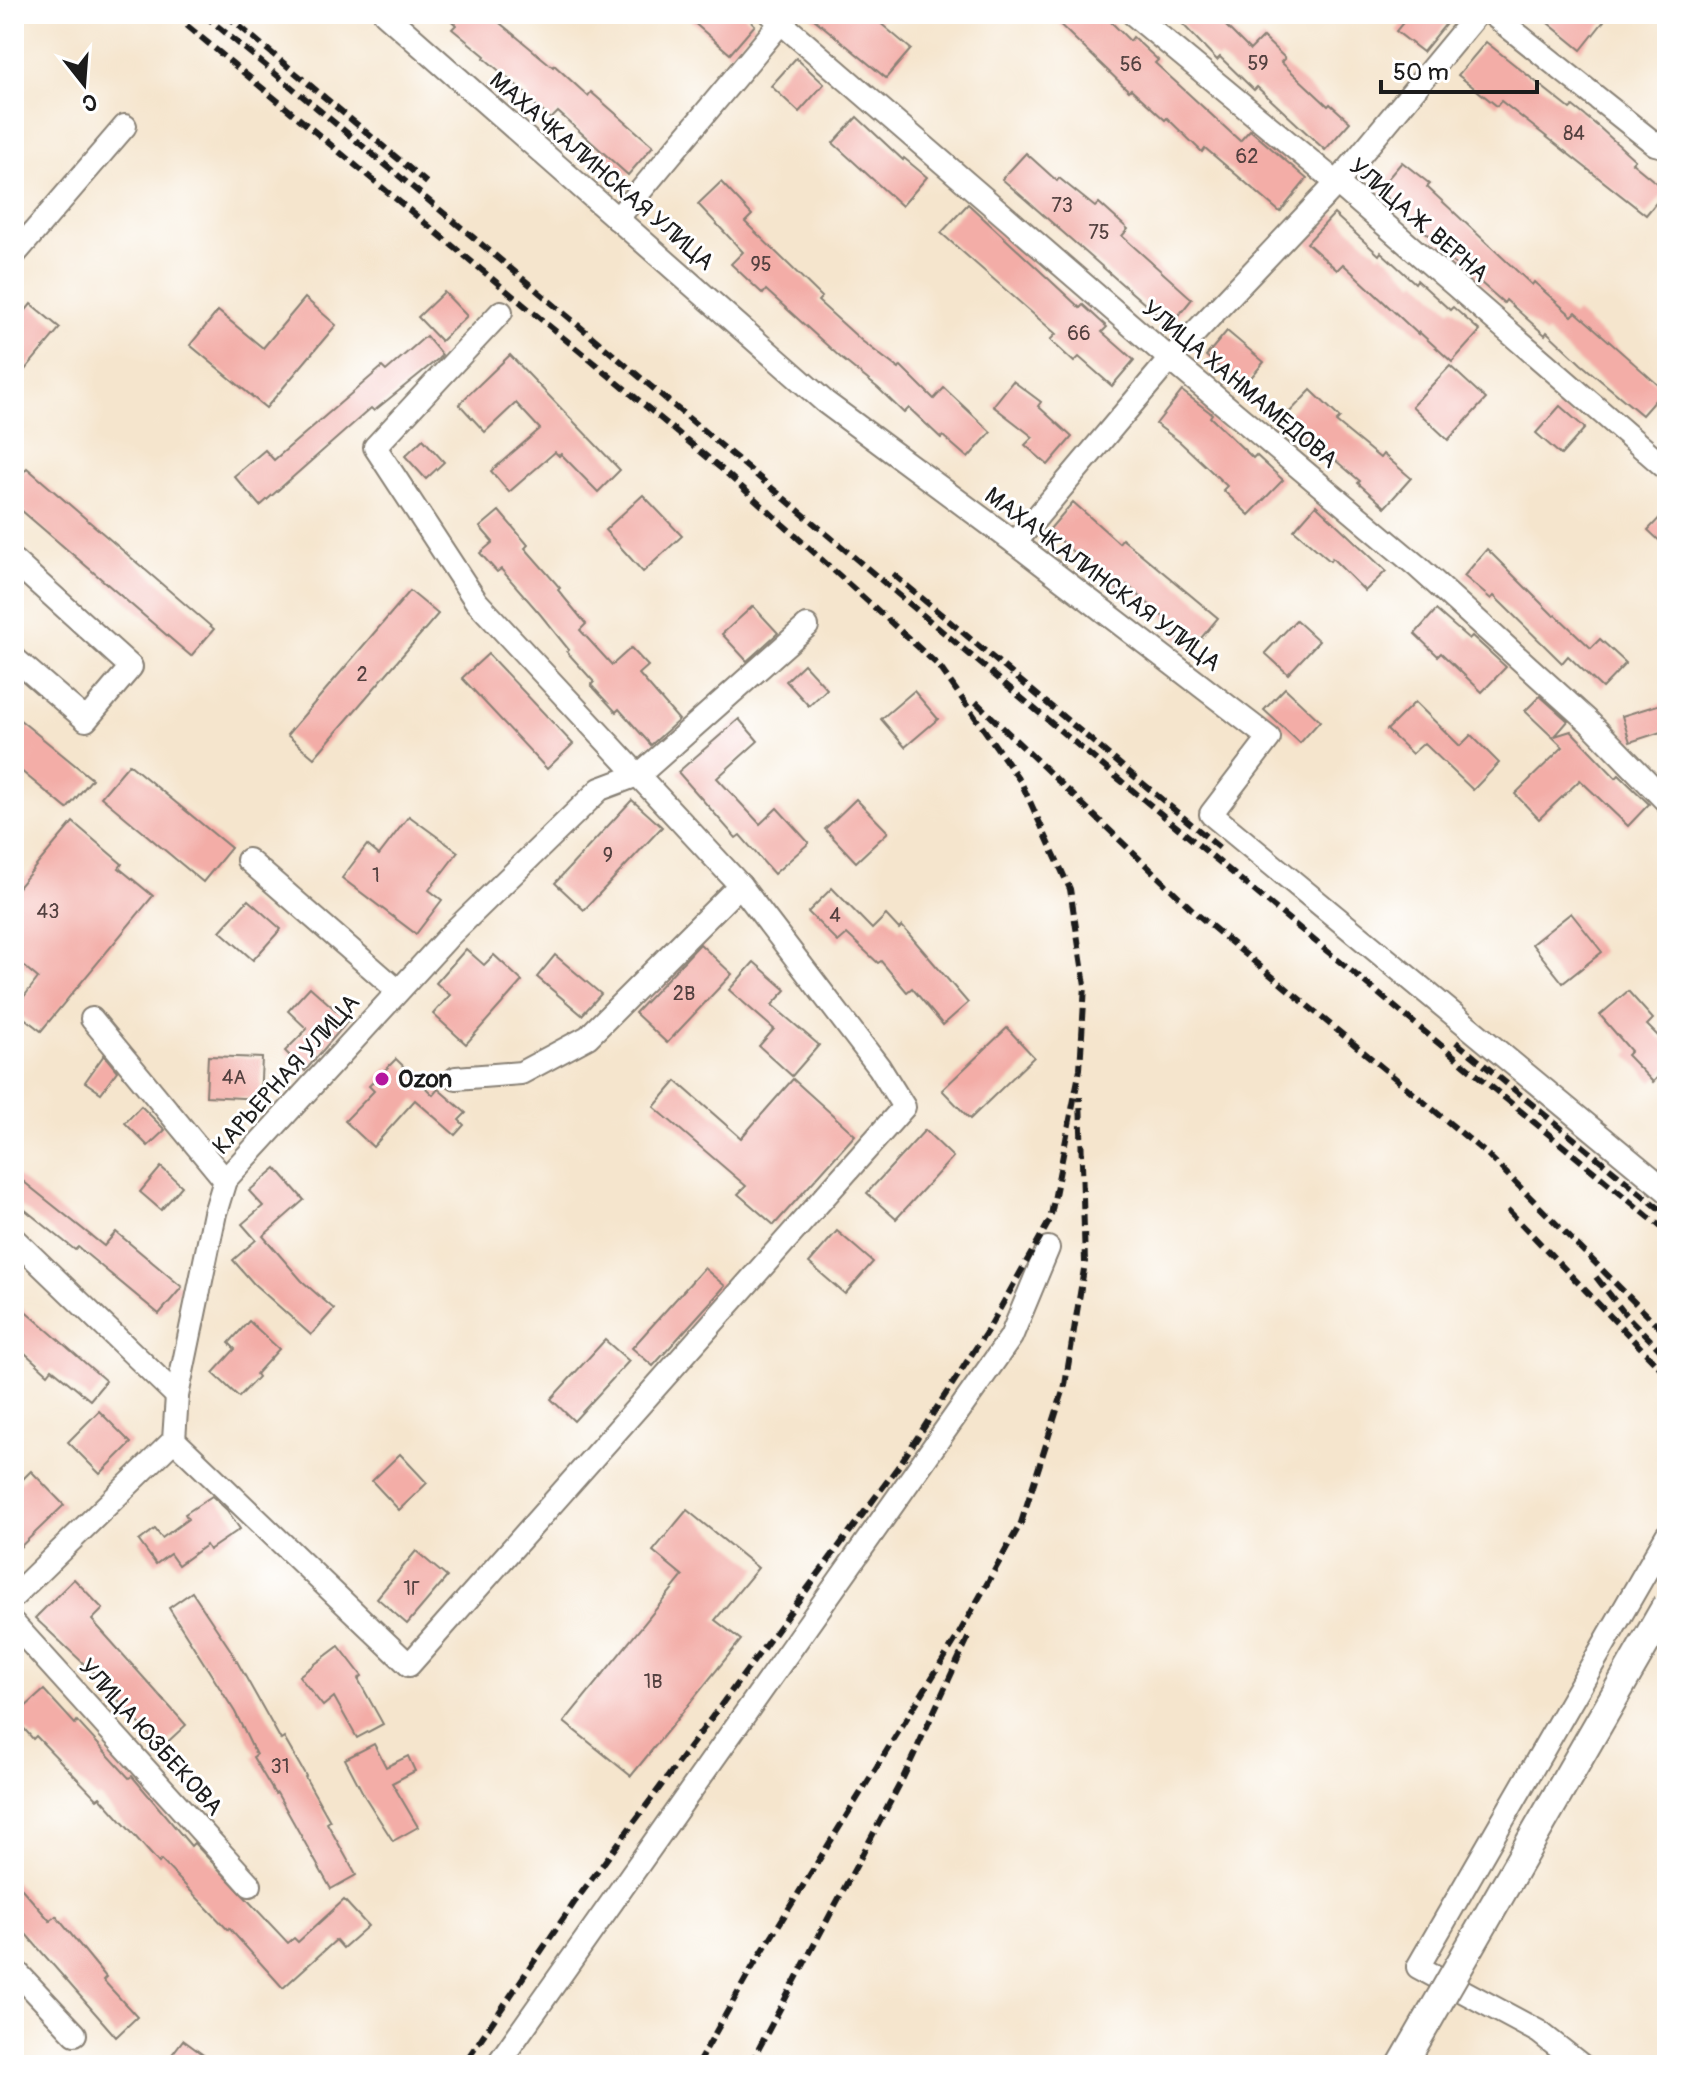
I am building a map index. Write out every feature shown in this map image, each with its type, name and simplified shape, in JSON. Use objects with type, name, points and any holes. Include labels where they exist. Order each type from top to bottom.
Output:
[{"type":"main road","points":[[1402,2065],[1667,1605]]},
{"type":"street","name":"МАХАЧКАЛИНСКАЯ УЛИЦА","points":[[385,14],[825,402],[1269,738],[1211,814],[1667,1191]]},
{"type":"street","name":"УЛИЦА Ж. ВЕРНА","points":[[1133,14],[1337,183],[1667,469]]},
{"type":"street","points":[[1015,543],[1170,359],[1337,183],[1477,14]]},
{"type":"street","points":[[1492,14],[1655,144],[1667,147]]},
{"type":"street","points":[[617,219],[780,17]]},
{"type":"street","name":"УЛИЦА ХАНМАМЕДОВА","points":[[780,17],[1170,359],[1418,567],[1588,721],[1667,802]]},
{"type":"street","points":[[14,255],[125,126]]},
{"type":"street","points":[[14,1596],[174,1440],[409,1665],[904,1107],[869,1054],[740,885],[476,601],[375,447],[501,312]]},
{"type":"street","points":[[14,561],[131,667],[86,720],[14,658]]},
{"type":"street","name":"КАРЬЕРНАЯ УЛИЦА","points":[[174,1440],[177,1396],[215,1213],[225,1180],[397,990],[600,789],[640,774],[807,626]]},
{"type":"street","points":[[248,860],[397,990]]},
{"type":"street","points":[[456,1078],[521,1073],[588,1037],[740,885]]},
{"type":"street","points":[[92,1019],[225,1180]]},
{"type":"street","points":[[14,1239],[177,1396]]},
{"type":"street","points":[[497,2065],[1011,1337],[1048,1248]]},
{"type":"street","points":[[1581,2065],[1539,2032],[1418,1967],[1667,1535]]},
{"type":"street","name":"УЛИЦА ЮЗБЕКОВА","points":[[14,1624],[250,1885]]},
{"type":"street","points":[[14,1969],[75,2034]]},
{"type":"building","points":[[444,14],[489,14],[588,96],[591,92],[653,146],[628,175],[558,112],[551,119],[452,29],[456,25]]},
{"type":"building","points":[[684,14],[743,14],[755,25],[730,54]]},
{"type":"building","points":[[808,14],[886,14],[879,22],[911,49],[886,78]]},
{"type":"building","points":[[1049,14],[1103,14],[1130,41],[1133,37],[1158,60],[1155,63],[1240,141],[1250,130],[1307,179],[1280,212],[1205,148],[1202,152],[1167,118],[1165,120],[1131,89],[1129,91]]},
{"type":"building","points":[[1173,14],[1214,14],[1250,50],[1263,37],[1285,58],[1281,62],[1350,122],[1325,150],[1257,87],[1254,90],[1220,57],[1217,60]]},
{"type":"building","points":[[1410,14],[1454,14],[1423,52],[1396,31]]},
{"type":"building","points":[[1537,14],[1595,14],[1604,21],[1581,50]]},
{"type":"building","points":[[1486,42],[1570,109],[1573,106],[1600,128],[1635,160],[1632,163],[1666,191],[1646,215],[1501,101],[1497,106],[1458,75]]},
{"type":"building","points":[[796,58],[824,84],[799,112],[771,86]]},
{"type":"building","points":[[857,117],[903,160],[927,177],[902,206],[833,143]]},
{"type":"building","points":[[1026,153],[1057,181],[1059,178],[1095,207],[1099,203],[1128,229],[1122,236],[1192,299],[1170,326],[1002,179]]},
{"type":"building","points":[[1402,162],[1430,184],[1427,187],[1532,285],[1534,282],[1572,316],[1576,312],[1664,390],[1642,415],[1547,332],[1545,335],[1506,300],[1504,303],[1464,268],[1462,270],[1445,256],[1448,252],[1378,190]]},
{"type":"building","points":[[721,182],[752,215],[745,222],[822,297],[818,301],[862,341],[899,369],[901,366],[934,399],[944,388],[991,432],[968,458],[909,408],[904,413],[766,290],[763,294],[731,264],[743,252],[698,204]]},
{"type":"building","points":[[968,204],[1080,308],[1083,305],[1107,327],[1102,332],[1134,360],[1112,386],[1079,357],[1074,362],[1050,340],[1056,334],[941,233]]},
{"type":"building","points":[[1334,214],[1379,255],[1381,252],[1415,283],[1417,280],[1450,310],[1453,307],[1480,331],[1452,362],[1343,264],[1337,270],[1307,243]]},
{"type":"building","points":[[444,292],[467,316],[441,341],[418,317]]},
{"type":"building","points":[[305,298],[336,325],[266,408],[190,345],[218,311],[263,348]]},
{"type":"building","points":[[31,304],[60,328],[14,383],[14,325]]},
{"type":"building","points":[[1227,331],[1264,362],[1243,387],[1206,356]]},
{"type":"building","points":[[426,336],[442,355],[374,411],[371,408],[260,506],[234,476],[265,450],[274,460],[382,367],[386,371]]},
{"type":"building","points":[[510,355],[620,470],[598,492],[561,454],[559,456],[555,452],[509,492],[491,471],[540,429],[516,403],[485,432],[459,404]]},
{"type":"building","points":[[1450,366],[1486,399],[1448,440],[1412,406]]},
{"type":"building","points":[[1013,381],[1041,402],[1038,406],[1072,437],[1048,465],[1025,445],[1033,437],[993,406]]},
{"type":"building","points":[[1311,390],[1340,418],[1336,422],[1380,458],[1383,454],[1411,478],[1385,507],[1358,483],[1360,481],[1316,444],[1313,447],[1283,419]]},
{"type":"building","points":[[1182,391],[1212,414],[1210,417],[1253,458],[1256,455],[1283,480],[1249,515],[1223,490],[1227,486],[1156,424]]},
{"type":"building","points":[[1560,406],[1585,428],[1561,455],[1536,433]]},
{"type":"building","points":[[423,439],[444,462],[426,479],[405,456]]},
{"type":"building","points":[[27,468],[214,629],[191,656],[14,504],[14,483]]},
{"type":"building","points":[[643,495],[682,536],[643,572],[605,530]]},
{"type":"building","points":[[1073,502],[1119,543],[1122,539],[1218,618],[1191,650],[1165,628],[1169,622],[1127,585],[1121,592],[1049,530]]},
{"type":"building","points":[[1316,505],[1386,571],[1365,591],[1332,558],[1330,561],[1294,530]]},
{"type":"building","points":[[1667,510],[1667,548],[1648,530]]},
{"type":"building","points":[[499,511],[586,624],[580,630],[612,665],[631,648],[648,666],[639,674],[679,720],[651,745],[619,709],[616,712],[591,685],[594,682],[501,569],[497,572],[480,553],[493,542],[480,527]]},
{"type":"building","points":[[1487,549],[1591,648],[1600,639],[1626,663],[1602,688],[1568,656],[1562,663],[1494,596],[1491,599],[1464,576]]},
{"type":"building","points":[[410,591],[438,614],[314,758],[287,735]]},
{"type":"building","points":[[753,606],[778,633],[747,661],[722,634]]},
{"type":"building","points":[[1436,610],[1469,639],[1472,636],[1506,667],[1482,692],[1441,653],[1438,656],[1415,634]]},
{"type":"building","points":[[1296,620],[1319,641],[1288,674],[1265,653]]},
{"type":"building","points":[[488,654],[573,744],[547,769],[462,678]]},
{"type":"building","points":[[804,664],[827,689],[809,706],[786,681]]},
{"type":"building","points":[[1285,688],[1320,721],[1300,743],[1264,710]]},
{"type":"building","points":[[914,691],[938,719],[905,747],[881,719]]},
{"type":"building","points":[[1540,696],[1568,721],[1555,736],[1571,731],[1616,778],[1619,775],[1649,804],[1628,826],[1580,780],[1539,819],[1515,794],[1563,747],[1525,711]]},
{"type":"building","points":[[1415,702],[1460,746],[1471,735],[1499,763],[1473,790],[1424,743],[1412,754],[1387,730]]},
{"type":"building","points":[[1664,703],[1667,730],[1630,742],[1622,716]]},
{"type":"building","points":[[14,715],[92,779],[67,809],[14,765]]},
{"type":"building","points":[[739,719],[758,741],[717,778],[760,824],[777,808],[809,843],[774,874],[740,835],[736,838],[678,772]]},
{"type":"building","points":[[129,764],[231,848],[203,882],[101,797]]},
{"type":"building","points":[[856,799],[888,832],[856,862],[825,829]]},
{"type":"building","points":[[632,800],[662,827],[584,910],[555,883]]},
{"type":"building","points":[[409,816],[458,852],[429,890],[442,900],[416,934],[342,878],[367,845],[379,855]]},
{"type":"building","points":[[73,822],[122,864],[119,868],[153,896],[41,1031],[14,1010],[38,978],[14,958],[14,892]]},
{"type":"building","points":[[832,888],[872,929],[886,915],[899,929],[902,926],[968,1003],[943,1025],[912,988],[907,992],[881,961],[878,963],[847,934],[838,942],[808,912]]},
{"type":"building","points":[[248,900],[281,929],[253,960],[220,931]]},
{"type":"building","points":[[1571,913],[1602,952],[1563,983],[1532,944]]},
{"type":"building","points":[[700,944],[732,974],[667,1043],[635,1013]]},
{"type":"building","points":[[466,949],[484,965],[494,955],[522,981],[466,1044],[433,1014],[450,995],[436,983]]},
{"type":"building","points":[[555,955],[601,994],[582,1015],[537,977]]},
{"type":"building","points":[[754,962],[786,990],[772,1005],[819,1045],[792,1076],[759,1046],[774,1029],[729,990]]},
{"type":"building","points":[[310,987],[348,1021],[305,1071],[285,1051],[307,1029],[288,1011]]},
{"type":"building","points":[[1628,991],[1653,1019],[1647,1025],[1667,1045],[1667,1068],[1653,1082],[1627,1055],[1631,1051],[1600,1015]]},
{"type":"building","points":[[1007,1028],[1034,1057],[970,1119],[942,1090]]},
{"type":"building","points":[[104,1055],[117,1071],[101,1093],[85,1082]]},
{"type":"building","points":[[208,1056],[262,1058],[260,1099],[206,1096]]},
{"type":"building","points":[[396,1059],[433,1095],[438,1089],[466,1113],[459,1120],[464,1125],[455,1135],[415,1100],[373,1147],[345,1121],[374,1091],[369,1086]]},
{"type":"building","points":[[793,1079],[855,1135],[774,1225],[738,1194],[746,1186],[654,1107],[676,1081],[741,1138]]},
{"type":"building","points":[[141,1106],[165,1130],[148,1146],[125,1123]]},
{"type":"building","points":[[925,1130],[953,1157],[896,1219],[867,1193]]},
{"type":"building","points":[[161,1167],[182,1186],[161,1210],[140,1192]]},
{"type":"building","points":[[276,1168],[304,1200],[263,1236],[302,1281],[334,1309],[311,1335],[254,1284],[233,1260],[256,1240],[242,1224],[263,1206],[249,1191]]},
{"type":"building","points":[[14,1174],[104,1246],[116,1232],[182,1287],[159,1314],[78,1247],[75,1250],[14,1201]]},
{"type":"building","points":[[837,1231],[873,1262],[845,1294],[809,1263]]},
{"type":"building","points":[[704,1268],[725,1286],[653,1366],[632,1348]]},
{"type":"building","points":[[14,1301],[106,1381],[90,1400],[52,1369],[48,1374],[14,1343]]},
{"type":"building","points":[[249,1321],[279,1349],[239,1397],[213,1373],[235,1349],[229,1343]]},
{"type":"building","points":[[605,1340],[629,1361],[574,1421],[551,1399]]},
{"type":"building","points":[[99,1411],[131,1443],[100,1474],[68,1442]]},
{"type":"building","points":[[400,1454],[427,1483],[399,1510],[372,1481]]},
{"type":"building","points":[[31,1471],[64,1505],[14,1553],[14,1488]]},
{"type":"building","points":[[212,1496],[240,1529],[209,1550],[206,1545],[178,1565],[170,1554],[156,1564],[139,1541],[155,1529],[162,1538],[188,1519],[185,1514]]},
{"type":"building","points":[[687,1510],[758,1568],[715,1620],[741,1640],[631,1776],[564,1722],[683,1576],[653,1551]]},
{"type":"building","points":[[416,1551],[447,1577],[407,1624],[377,1598]]},
{"type":"building","points":[[74,1579],[103,1609],[92,1620],[186,1725],[161,1748],[97,1676],[35,1618]]},
{"type":"building","points":[[192,1592],[230,1649],[281,1740],[284,1738],[356,1875],[331,1889],[253,1757],[256,1755],[235,1712],[169,1608]]},
{"type":"building","points":[[339,1646],[362,1676],[358,1679],[383,1724],[357,1738],[334,1697],[323,1706],[299,1676]]},
{"type":"building","points":[[44,1690],[129,1778],[132,1776],[191,1846],[194,1843],[288,1943],[294,1938],[298,1942],[344,1900],[368,1926],[343,1948],[336,1940],[283,1988],[229,1928],[161,1860],[159,1863],[100,1797],[97,1799],[14,1717]]},
{"type":"building","points":[[374,1744],[386,1767],[408,1756],[415,1771],[392,1783],[418,1827],[393,1841],[345,1759]]},
{"type":"building","points":[[14,1880],[50,1921],[56,1916],[106,1977],[103,1980],[137,2017],[116,2037],[14,1924]]},
{"type":"building","points":[[183,2040],[217,2065],[164,2065]]},
{"type":"railway","points":[[173,14],[724,471],[939,666],[1021,782],[1070,889],[1085,985],[1080,1069],[1050,1220],[989,1328],[900,1464],[574,1903],[463,2065]]},
{"type":"railway","points":[[203,14],[1062,732],[1667,1232]]},
{"type":"railway","points":[[225,14],[427,183]]},
{"type":"railway","points":[[893,574],[1221,849]]},
{"type":"railway","points":[[976,702],[1198,915],[1488,1155],[1667,1335]]},
{"type":"railway","points":[[1456,1042],[1667,1215]]},
{"type":"railway","points":[[697,2065],[752,1968],[956,1639],[1021,1523],[1065,1385],[1085,1263],[1080,1097]]},
{"type":"railway","points":[[1508,1210],[1667,1375]]},
{"type":"railway","points":[[1596,1277],[1625,1314],[1667,1357]]},
{"type":"railway","points":[[750,2065],[903,1778],[970,1634]]},
{"type":"place","name":"Ozon","points":[[382,1079]]}]
